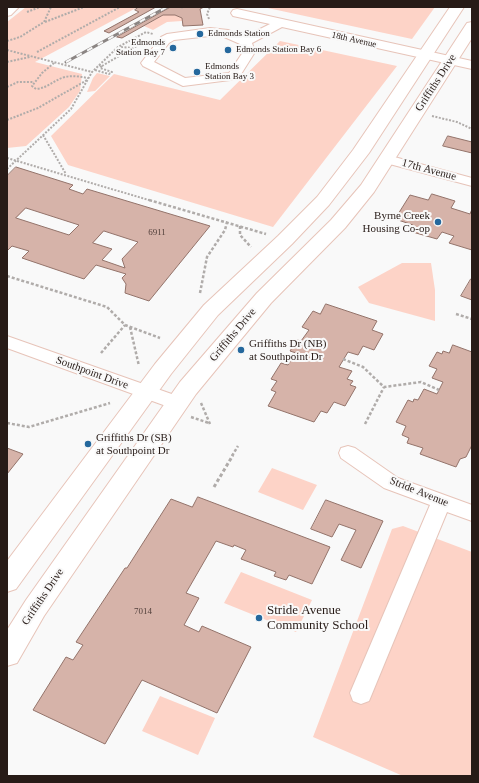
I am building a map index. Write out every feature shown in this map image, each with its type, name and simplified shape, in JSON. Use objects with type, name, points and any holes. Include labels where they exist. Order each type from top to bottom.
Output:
[{"type":"main road","points":[[7,581],[146,392],[211,310],[286,240],[323,201],[360,152],[426,56],[457,7]]},
{"type":"main road","name":"Griffiths Drive","points":[[7,654],[35,608],[190,409],[188,388],[264,298],[338,224],[368,188],[472,26]]},
{"type":"street","points":[[7,12],[19,10]]},
{"type":"street","name":"18th Avenue","points":[[237,13],[472,65]]},
{"type":"street","points":[[245,42],[280,23]]},
{"type":"street","points":[[210,32],[224,33],[245,42],[249,52],[233,76],[183,82],[147,63],[165,40],[171,37],[210,32]]},
{"type":"street","name":"17th Avenue","points":[[387,159],[472,182]]},
{"type":"street","name":"Southpoint Drive","points":[[7,342],[190,409]]},
{"type":"street","name":"Stride Avenue","points":[[348,453],[391,483],[472,513]]},
{"type":"street","points":[[362,693],[441,502]]},
{"type":"path","points":[[19,10],[40,7]]},
{"type":"path","points":[[44,22],[51,7]]},
{"type":"path","points":[[7,41],[20,37],[44,22],[84,7]]},
{"type":"path","points":[[37,52],[120,7]]},
{"type":"path","points":[[210,7],[207,14],[210,21]]},
{"type":"path","points":[[7,168],[71,109],[92,72],[95,70],[99,65],[118,47],[146,32],[155,36],[102,66],[99,65]]},
{"type":"path","points":[[118,47],[125,46],[133,48]]},
{"type":"path","points":[[7,50],[92,72]]},
{"type":"path","points":[[7,62],[31,57]]},
{"type":"path","points":[[54,63],[40,74],[32,86],[36,89],[43,89],[62,78],[73,76],[88,79]]},
{"type":"path","points":[[95,70],[109,74],[112,72],[100,68],[102,66]]},
{"type":"path","points":[[7,120],[21,116],[43,106],[88,79]]},
{"type":"path","points":[[7,87],[18,82],[34,82]]},
{"type":"path","points":[[428,115],[457,122],[472,129]]},
{"type":"path","points":[[43,135],[66,175]]},
{"type":"path","points":[[7,158],[266,234]]},
{"type":"path","points":[[200,293],[208,257],[225,230],[227,222]]},
{"type":"path","points":[[240,226],[240,235],[251,247]]},
{"type":"path","points":[[7,276],[107,307],[125,325],[160,338]]},
{"type":"path","points":[[456,314],[472,319]]},
{"type":"path","points":[[101,353],[125,325]]},
{"type":"path","points":[[130,327],[139,366]]},
{"type":"path","points":[[343,359],[363,367],[384,388]]},
{"type":"path","points":[[384,388],[420,382],[439,390]]},
{"type":"path","points":[[365,424],[384,388]]},
{"type":"path","points":[[7,423],[29,427],[110,403]]},
{"type":"path","points":[[190,409],[210,424],[190,409]]},
{"type":"path","points":[[214,487],[238,446]]},
{"type":"shaded area","points":[[26,7],[138,7],[35,62],[82,74],[80,91],[69,107],[26,146],[7,148],[7,22]]},
{"type":"shaded area","points":[[263,7],[435,7],[412,39]]},
{"type":"shaded area","points":[[163,15],[175,15],[182,18],[182,21],[167,22],[153,30],[144,26]]},
{"type":"shaded area","points":[[280,41],[397,66],[273,227],[68,165],[51,136],[114,74],[220,100]]},
{"type":"shaded area","points":[[97,73],[110,76],[95,91],[87,92],[93,78]]},
{"type":"shaded area","points":[[402,263],[431,263],[435,290],[435,321],[369,303],[358,287]]},
{"type":"shaded area","points":[[272,468],[317,485],[303,510],[258,492]]},
{"type":"shaded area","points":[[403,526],[472,552],[472,776],[403,776],[313,737],[392,529]]},
{"type":"shaded area","points":[[241,572],[312,600],[296,632],[224,603]]},
{"type":"shaded area","points":[[160,696],[215,718],[198,755],[142,731]]},
{"type":"building","points":[[139,7],[156,7],[109,33],[104,31],[139,12],[135,10]]},
{"type":"building","points":[[171,7],[204,7],[200,9],[203,25],[183,26],[182,18],[175,15],[163,15],[122,38],[117,37]]},
{"type":"building","points":[[448,136],[472,142],[472,153],[443,146]]},
{"type":"building","points":[[16,167],[73,185],[69,189],[83,194],[87,189],[210,226],[149,301],[125,293],[126,284],[122,278],[126,274],[96,265],[84,279],[22,258],[29,251],[12,246],[7,251],[7,176]],"holes":[[[26,208],[79,225],[69,235],[16,218]],[[104,231],[138,242],[122,259],[125,268],[102,260],[112,249],[93,243]]]},
{"type":"building","name":"Byrne Creek Housing Co-op","points":[[432,194],[455,201],[451,208],[470,214],[472,209],[472,250],[449,243],[454,236],[442,232],[437,239],[409,231],[413,225],[395,219],[410,195],[428,200]]},
{"type":"building","points":[[472,279],[472,300],[461,296]]},
{"type":"building","points":[[326,304],[377,321],[372,330],[383,334],[374,350],[363,346],[358,355],[348,352],[339,367],[352,371],[347,379],[353,381],[350,385],[356,387],[345,406],[334,402],[327,413],[321,411],[314,422],[268,406],[276,392],[271,390],[277,381],[271,379],[281,363],[288,365],[296,353],[290,351],[297,340],[301,341],[309,330],[302,327],[313,311],[320,314]]},
{"type":"building","points":[[453,345],[472,352],[472,445],[466,457],[460,459],[456,467],[420,454],[423,448],[407,443],[409,438],[402,435],[406,426],[396,422],[408,400],[413,402],[414,399],[418,400],[424,389],[437,394],[443,382],[432,378],[437,369],[429,366],[437,352],[442,354],[443,351],[449,353]]},
{"type":"building","points":[[7,448],[23,454],[7,474]]},
{"type":"building","points":[[198,497],[330,547],[312,584],[289,575],[286,580],[274,576],[276,572],[241,559],[246,550],[234,545],[233,547],[216,541],[186,593],[199,598],[184,625],[199,632],[202,626],[251,647],[217,713],[142,680],[105,744],[33,710],[66,657],[73,660],[83,645],[76,642],[125,568],[127,568],[171,499],[192,507]]},
{"type":"building","points":[[326,500],[383,521],[361,568],[341,560],[356,530],[339,524],[332,537],[311,529]]},
{"type":"railway","points":[[66,62],[167,7]]},
{"type":"place","name":"Edmonds Station","points":[[200,34]]},
{"type":"place","name":"Edmonds Station Bay 7","points":[[173,48]]},
{"type":"place","name":"Edmonds Station Bay 6","points":[[228,50]]},
{"type":"place","name":"Edmonds Station Bay 3","points":[[197,72]]},
{"type":"place","name":"Byrne Creek Housing Co-op","points":[[438,222]]},
{"type":"place","name":"Griffiths Dr (NB) at Southpoint Dr","points":[[241,350]]},
{"type":"place","name":"Griffiths Dr (SB) at Southpoint Dr","points":[[88,444]]},
{"type":"place","name":"Stride Avenue Community School","points":[[259,618]]}]
